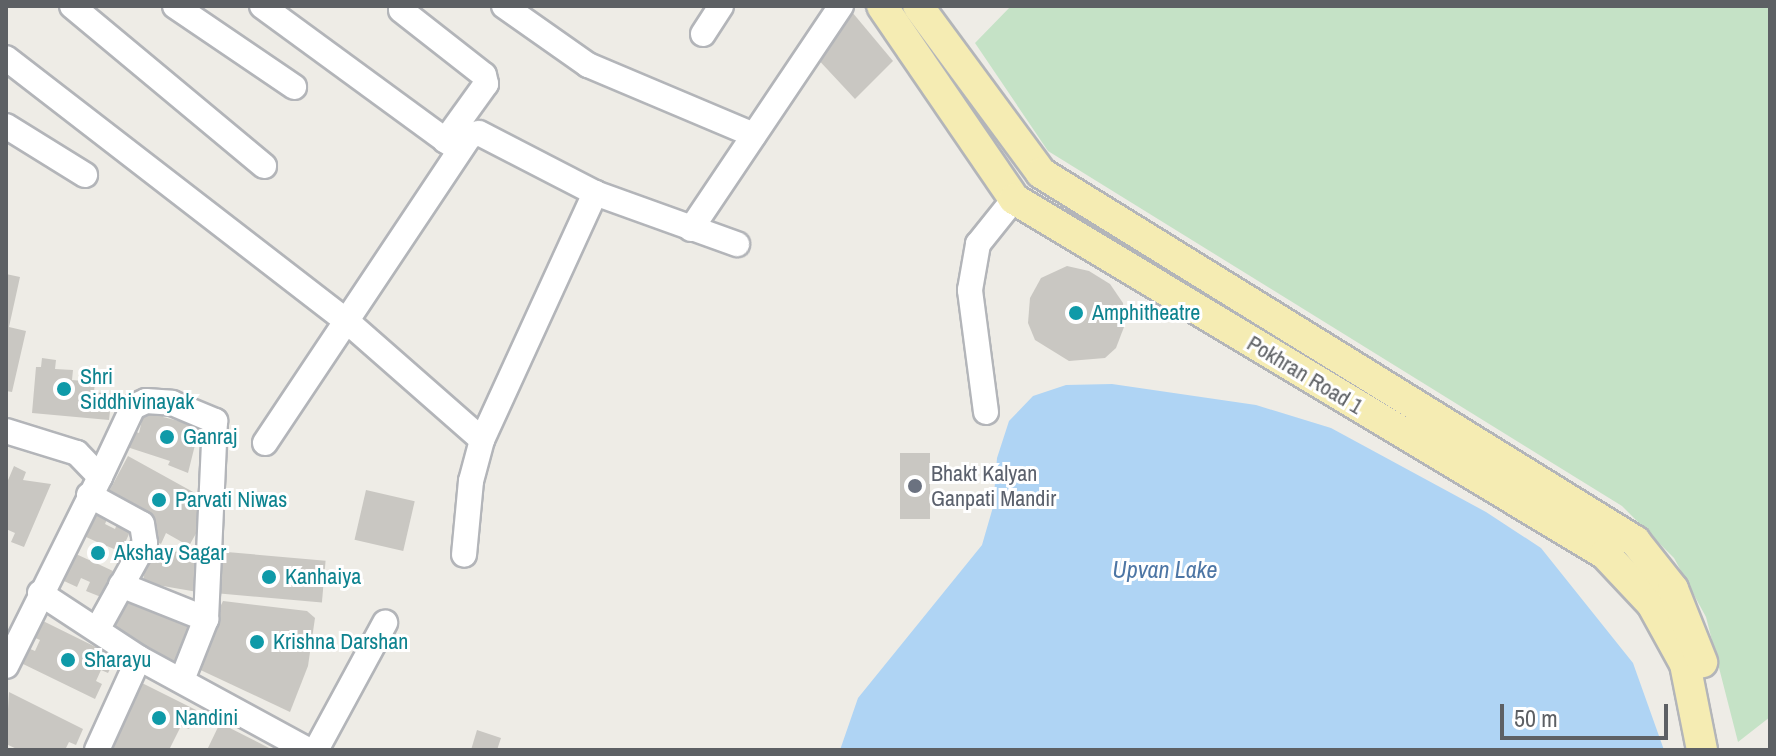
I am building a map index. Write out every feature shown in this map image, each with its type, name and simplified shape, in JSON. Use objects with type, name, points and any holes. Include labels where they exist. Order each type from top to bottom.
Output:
[{"type":"main road","name":"Pokhran Road 1","points":[[882,6],[1014,199],[1605,554],[1652,604],[1685,664],[1702,750]]},
{"type":"main road","name":"Pokhran Road 1","points":[[918,6],[1041,173],[1635,541],[1673,589],[1702,659],[1724,750]]},
{"type":"main road","points":[[1014,199],[1041,173]]},
{"type":"street","points":[[72,6],[264,166]]},
{"type":"street","points":[[175,6],[294,87]]},
{"type":"street","points":[[263,6],[452,146]]},
{"type":"street","points":[[504,6],[588,65],[754,135]]},
{"type":"street","points":[[703,34],[721,6]]},
{"type":"street","points":[[691,229],[841,6]]},
{"type":"street","points":[[265,443],[349,323],[486,84],[484,75],[401,10]]},
{"type":"street","points":[[6,58],[349,323],[482,440]]},
{"type":"street","points":[[6,126],[85,175]]},
{"type":"street","points":[[452,146],[479,133],[595,193],[737,244]]},
{"type":"street","points":[[464,555],[471,481],[482,440],[595,193]]},
{"type":"street","points":[[986,412],[970,290],[978,244],[1014,199]]},
{"type":"street","points":[[6,666],[133,407],[146,401],[172,403],[215,421],[206,619],[182,680]]},
{"type":"street","points":[[6,431],[77,453],[94,486],[142,524],[145,543],[97,630]]},
{"type":"street","points":[[121,585],[206,619]]},
{"type":"street","points":[[40,593],[139,658],[308,750]]},
{"type":"street","points":[[316,750],[385,623]]},
{"type":"street","points":[[97,750],[139,658]]},
{"type":"green space","points":[[1011,6],[1770,6],[1770,717],[1738,742],[1706,617],[1674,558],[1622,506],[1048,151],[975,43]]},
{"type":"water","name":"Upvan Lake","points":[[1112,384],[1256,405],[1331,428],[1486,512],[1541,548],[1633,663],[1664,750],[840,750],[858,698],[982,545],[993,507],[997,458],[1009,421],[1033,396],[1066,385]]},
{"type":"building","points":[[847,6],[893,61],[855,99],[814,55]]},
{"type":"building","name":"Amphitheatre","points":[[1067,266],[1089,271],[1110,284],[1123,303],[1124,327],[1116,348],[1105,358],[1069,361],[1035,340],[1028,323],[1030,298],[1041,278]]},
{"type":"building","points":[[6,274],[20,277],[9,327],[26,331],[12,392],[6,391]]},
{"type":"building","name":"Shri Siddhivinayak","points":[[42,358],[56,360],[55,369],[73,370],[72,380],[95,382],[94,392],[112,394],[109,420],[32,413],[36,367],[41,367]]},
{"type":"building","name":"Ganraj","points":[[146,403],[165,411],[163,417],[207,428],[201,443],[196,441],[188,473],[168,465],[170,461],[127,447],[134,431],[139,433]]},
{"type":"building","name":"Bhakt Kalyan Ganpati Mandir","points":[[900,453],[930,453],[930,519],[900,519]]},
{"type":"building","name":"Parvati Niwas","points":[[128,456],[213,503],[189,546],[166,533],[161,544],[146,537],[106,497]]},
{"type":"building","points":[[14,466],[26,472],[23,480],[51,484],[24,547],[11,542],[15,533],[6,529],[6,485]]},
{"type":"building","points":[[366,490],[415,501],[403,551],[355,540]]},
{"type":"building","name":"Akshay Sagar","points":[[96,509],[109,515],[105,524],[115,529],[119,519],[133,525],[121,552],[107,546],[98,564],[113,571],[101,597],[86,591],[90,582],[81,578],[77,587],[64,581],[76,554],[89,560],[97,542],[84,536]]},
{"type":"building","points":[[149,547],[208,557],[202,593],[143,582]]},
{"type":"building","name":"Kanhaiya","points":[[215,551],[326,561],[322,603],[211,593]]},
{"type":"building","points":[[128,591],[193,625],[181,666],[111,630]]},
{"type":"building","name":"Krishna Darshan","points":[[223,601],[307,611],[315,618],[308,666],[290,712],[192,666]]},
{"type":"building","name":"Sharayu","points":[[41,620],[116,657],[108,673],[101,670],[96,681],[102,684],[95,699],[21,663],[28,648],[35,651],[40,640],[33,637]]},
{"type":"building","name":"Nandini","points":[[134,679],[198,711],[189,729],[181,726],[169,750],[108,750]]},
{"type":"building","points":[[9,692],[83,729],[76,745],[69,742],[65,750],[19,750],[6,744]]},
{"type":"building","points":[[220,723],[273,750],[207,750]]},
{"type":"building","points":[[477,730],[501,738],[497,750],[471,750]]},
{"type":"place","name":"Amphitheatre","points":[[1076,313]]},
{"type":"place","name":"Shri Siddhivinayak","points":[[64,389]]},
{"type":"place","name":"Ganraj","points":[[167,437]]},
{"type":"place","name":"Bhakt Kalyan Ganpati Mandir","points":[[915,486]]},
{"type":"place","name":"Parvati Niwas","points":[[159,500]]},
{"type":"place","name":"Akshay Sagar","points":[[98,553]]},
{"type":"place","name":"Kanhaiya","points":[[269,577]]},
{"type":"place","name":"Krishna Darshan","points":[[257,642]]},
{"type":"place","name":"Sharayu","points":[[68,660]]},
{"type":"place","name":"Nandini","points":[[159,718]]}]
